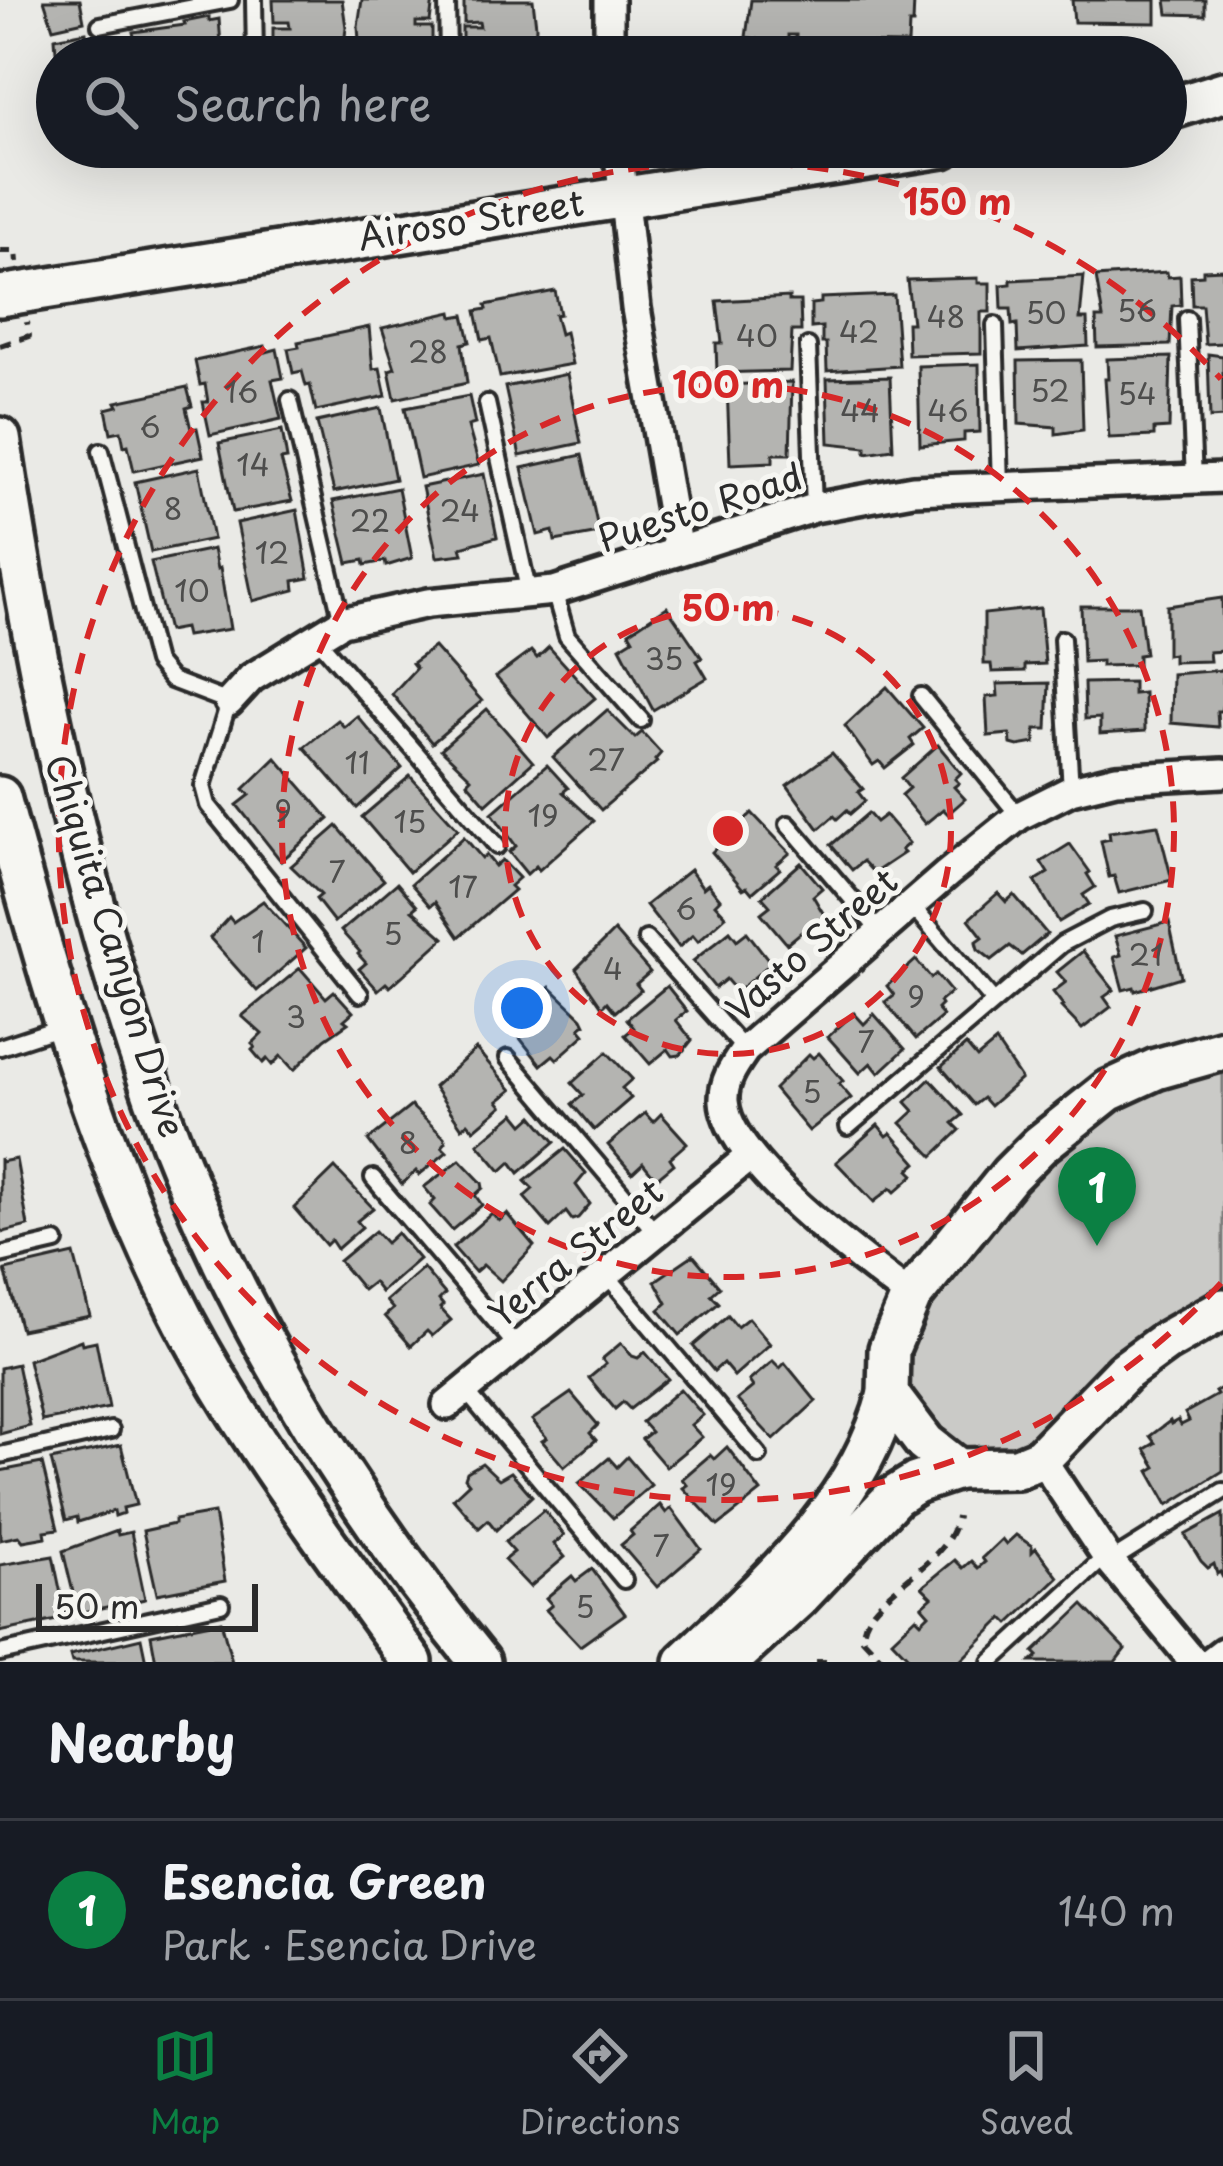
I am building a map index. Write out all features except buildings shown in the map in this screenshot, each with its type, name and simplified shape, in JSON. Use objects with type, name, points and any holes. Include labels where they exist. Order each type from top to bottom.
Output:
[{"type":"street","points":[[609,0],[609,36]]},
{"type":"street","points":[[1187,103],[1223,92]]},
{"type":"street","points":[[620,168],[636,308],[678,551]]},
{"type":"street","name":"Airoso Street","points":[[0,296],[804,168]]},
{"type":"street","name":"Chiquita Canyon Drive","points":[[0,438],[61,770],[108,949],[155,1100],[230,1271],[281,1370],[346,1482],[480,1662]]},
{"type":"street","name":"Puesto Road","points":[[229,702],[251,678],[341,622],[428,603],[541,593],[814,508],[913,490],[1223,478]]},
{"type":"street","name":"Vasto Street","points":[[911,1297],[829,1233],[750,1156],[729,1125],[723,1099],[728,1074],[745,1050],[1019,816],[1071,790],[1116,779],[1223,773]]},
{"type":"street","name":"Chiquita Canyon Drive","points":[[0,797],[65,1026],[135,1217],[184,1321],[290,1491],[412,1662]]},
{"type":"street","points":[[685,1662],[768,1584],[847,1490],[873,1444],[888,1394],[889,1349],[911,1297],[1010,1175],[1108,1090],[1156,1069],[1223,1050]]},
{"type":"street","name":"Yerra Street","points":[[456,1397],[750,1156]]},
{"type":"street","points":[[728,1662],[800,1597],[895,1496],[958,1469],[1017,1468],[1041,1458],[1124,1372],[1223,1309]]},
{"type":"street","points":[[888,1394],[925,1443],[958,1469]]},
{"type":"street","points":[[1041,1458],[1109,1559],[1194,1662]]},
{"type":"street","points":[[1210,1662],[1223,1652]]},
{"type":"lane","points":[[100,25],[230,0]]},
{"type":"lane","points":[[254,0],[255,36]]},
{"type":"lane","points":[[447,0],[448,36]]},
{"type":"lane","points":[[1187,319],[1193,480]]},
{"type":"lane","points":[[995,325],[1000,486]]},
{"type":"lane","points":[[808,346],[814,508]]},
{"type":"lane","points":[[290,400],[341,622]]},
{"type":"lane","points":[[487,403],[541,593],[567,636],[640,720]]},
{"type":"lane","points":[[101,451],[156,662],[171,680],[229,702],[203,786],[208,805],[360,994]]},
{"type":"lane","points":[[315,636],[497,846]]},
{"type":"lane","points":[[1062,638],[1071,790]]},
{"type":"lane","points":[[921,697],[1019,816]]},
{"type":"lane","points":[[788,824],[881,933]]},
{"type":"lane","points":[[910,905],[994,1002]]},
{"type":"lane","points":[[848,1127],[1062,944],[1085,929],[1145,910]]},
{"type":"lane","points":[[646,939],[745,1050]]},
{"type":"lane","points":[[0,1047],[65,1026]]},
{"type":"lane","points":[[508,1058],[656,1233]]},
{"type":"lane","points":[[374,1178],[518,1347]]},
{"type":"lane","points":[[0,1255],[56,1242]]},
{"type":"lane","points":[[606,1274],[759,1455]]},
{"type":"lane","points":[[456,1397],[624,1580]]},
{"type":"lane","points":[[0,1456],[111,1430]]},
{"type":"lane","points":[[991,1662],[1109,1559],[1223,1491]]},
{"type":"lane","points":[[0,1653],[220,1604]]},
{"type":"path","points":[[874,1662],[880,1657],[863,1639],[866,1620],[949,1542],[957,1516]]},
{"type":"path","points":[[816,1662],[826,1662]]},
{"type":"shaded area","points":[[1223,1061],[1223,1298],[1045,1436],[1010,1452],[957,1449],[907,1396],[905,1364],[918,1325],[943,1282],[1014,1195],[1085,1126],[1137,1092]]},
{"type":"place","name":"Esencia Green","points":[[1097,1246]]}]
